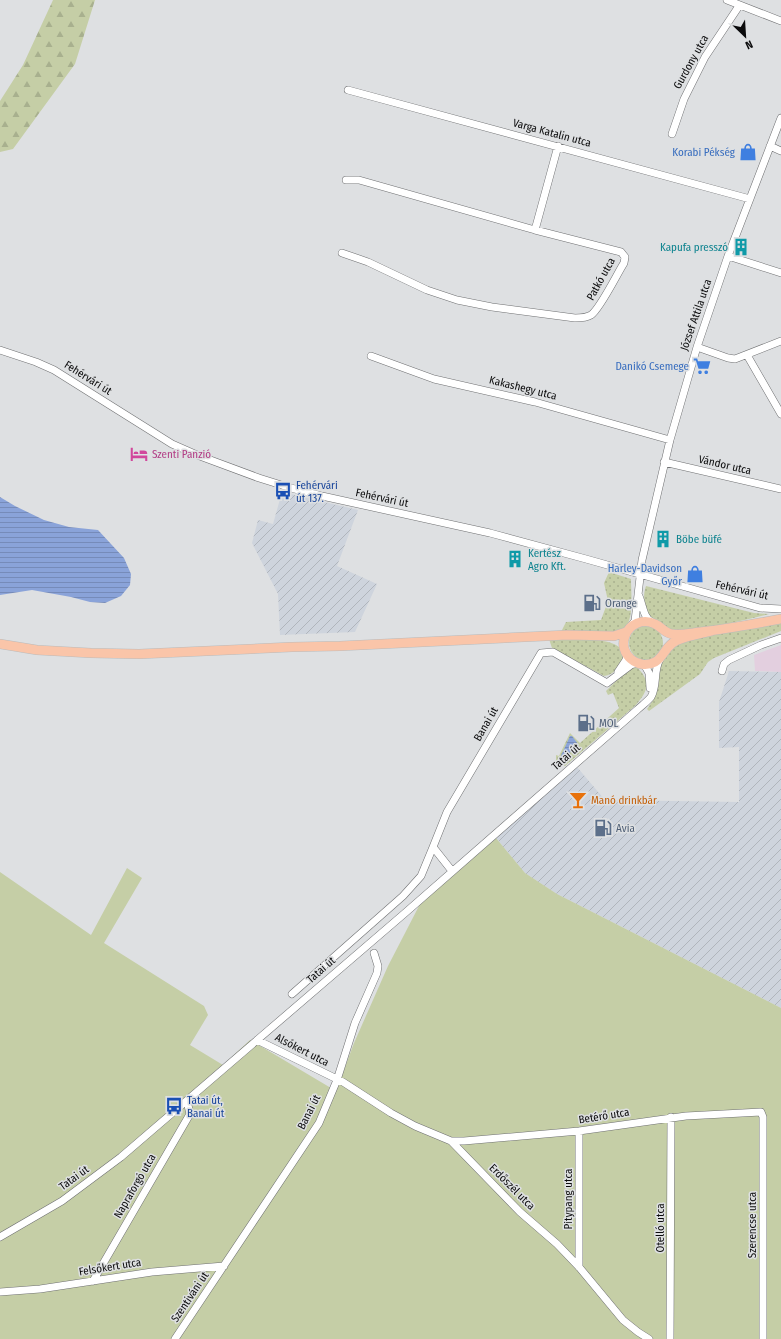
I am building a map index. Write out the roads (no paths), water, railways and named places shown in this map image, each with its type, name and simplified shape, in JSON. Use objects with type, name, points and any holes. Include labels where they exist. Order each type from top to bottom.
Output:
[{"type":"main road","points":[[597,636],[613,642],[640,664],[650,664],[656,661],[671,644],[678,640],[712,631],[781,619]]},
{"type":"main road","points":[[0,644],[37,650],[139,654],[567,635],[614,636],[642,622],[649,622],[664,632],[672,634],[712,631]]},
{"type":"main road","points":[[657,626],[666,638],[663,654]]},
{"type":"main road","points":[[626,652],[623,644],[628,629]]},
{"type":"street","points":[[727,0],[739,6],[781,21]]},
{"type":"street","name":"Gurdony utca","points":[[672,134],[684,99],[705,57],[739,6]]},
{"type":"street","name":"Varga Katalin utca","points":[[348,90],[750,199]]},
{"type":"street","name":"József Attila utca","points":[[628,629],[635,621],[642,560],[664,462],[696,347],[728,256],[781,118]]},
{"type":"street","points":[[535,230],[558,146]]},
{"type":"street","points":[[770,146],[781,151]]},
{"type":"street","name":"Patkó utca","points":[[342,253],[368,262],[427,290],[457,300],[492,307],[576,318],[584,318],[592,314],[598,308],[624,263],[624,257],[621,252],[535,230],[359,180],[346,180]]},
{"type":"street","points":[[728,256],[781,273]]},
{"type":"street","points":[[696,347],[735,359],[781,341]]},
{"type":"street","name":"Fehérvári út","points":[[0,350],[36,362],[54,370],[172,444],[259,478],[322,496],[490,533],[760,608],[781,609]]},
{"type":"street","points":[[747,355],[781,414]]},
{"type":"street","name":"Kakashegy utca","points":[[371,356],[434,379],[535,402],[670,440]]},
{"type":"street","name":"Vándor utca","points":[[664,462],[781,489]]},
{"type":"street","name":"József Attila utca","points":[[638,595],[646,617],[657,626]]},
{"type":"street","points":[[722,671],[724,664],[729,660],[761,645],[781,638]]},
{"type":"street","name":"Banai út","points":[[433,848],[447,812],[541,653],[553,652],[607,684]]},
{"type":"street","points":[[607,684],[624,664],[626,652]]},
{"type":"street","name":"Tatai út","points":[[0,1236],[62,1201],[121,1157],[414,905],[644,703],[652,694],[655,681],[655,669],[663,654]]},
{"type":"street","points":[[607,684],[631,665],[640,664],[648,673],[650,683],[649,694],[644,703]]},
{"type":"street","points":[[433,848],[452,871]]},
{"type":"street","name":"Tatai út","points":[[292,994],[404,896],[421,876],[433,848]]},
{"type":"street","points":[[404,896],[414,905]]},
{"type":"street","name":"Banai út","points":[[224,1266],[319,1122],[337,1080],[355,1023],[377,973],[378,966],[374,953]]},
{"type":"street","name":"Alsókert utca","points":[[257,1040],[337,1080]]},
{"type":"street","name":"Erdőszél utca","points":[[337,1080],[415,1126],[451,1141],[520,1212],[557,1244],[579,1267],[623,1320],[649,1339]]},
{"type":"street","name":"Napraforgó utca","points":[[93,1281],[190,1114],[187,1101]]},
{"type":"street","name":"Betérő utca","points":[[451,1141],[579,1131],[671,1117],[761,1112]]},
{"type":"street","name":"Szerencse utca","points":[[761,1112],[763,1117],[763,1339]]},
{"type":"street","name":"Otelló utca","points":[[670,1339],[671,1117]]},
{"type":"street","name":"Pitypang utca","points":[[579,1131],[579,1267]]},
{"type":"street","name":"Felsőkert utca","points":[[0,1292],[40,1289],[152,1272],[224,1266]]},
{"type":"street","name":"Szentiváni út","points":[[175,1339],[224,1266]]},
{"type":"water","points":[[0,497],[44,520],[69,527],[98,530],[124,558],[131,574],[130,585],[121,596],[105,603],[90,602],[32,590],[0,595]]},
{"type":"water","points":[[570,736],[572,736],[578,745],[562,760],[560,758]]},
{"type":"place","name":"Korabi Pékség","points":[[748,152]]},
{"type":"place","name":"Kapufa presszó","points":[[741,247]]},
{"type":"place","name":"Danikó Csemege","points":[[702,366]]},
{"type":"place","name":"Szenti Panzió","points":[[139,454]]},
{"type":"place","name":"Fehérvári út 137.","points":[[283,491]]},
{"type":"place","name":"Böbe büfé","points":[[663,539]]},
{"type":"place","name":"Kertész Agro Kft.","points":[[515,559]]},
{"type":"place","name":"Harley-Davidson Győr","points":[[695,574]]},
{"type":"place","name":"Orange","points":[[592,603]]},
{"type":"place","name":"MOL","points":[[586,723]]},
{"type":"place","name":"Manó drinkbár","points":[[578,800]]},
{"type":"place","name":"Avia","points":[[603,828]]},
{"type":"place","name":"Tatai út, Banai út","points":[[174,1106]]}]
